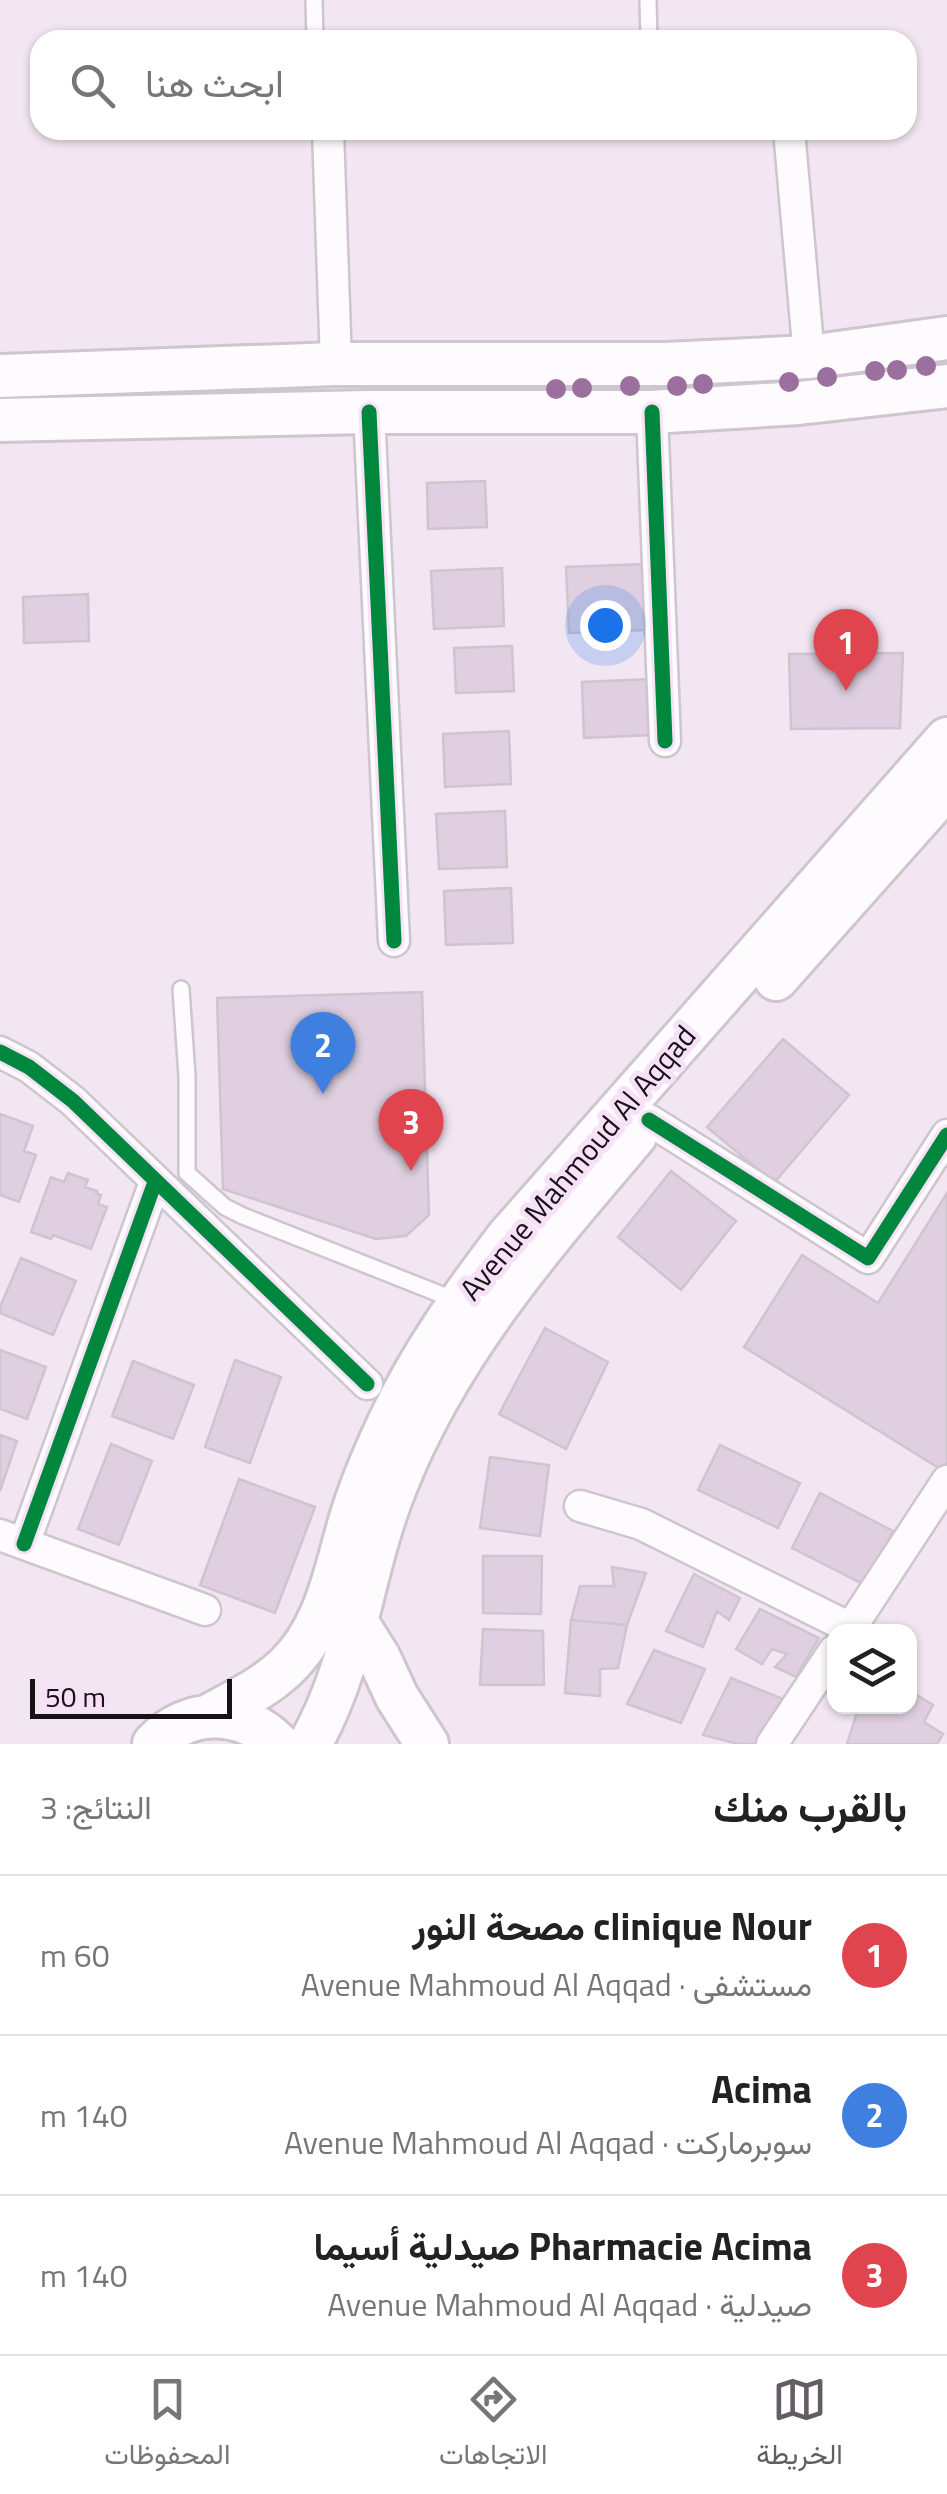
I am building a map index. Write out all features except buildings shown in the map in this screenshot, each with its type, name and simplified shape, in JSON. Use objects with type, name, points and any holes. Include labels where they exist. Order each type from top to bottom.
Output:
[{"type":"main road","points":[[0,376],[336,364],[666,364],[809,357],[947,338]]},
{"type":"main road","points":[[0,420],[369,412],[652,412],[800,404],[947,386]]},
{"type":"main road","name":"Avenue Mahmoud Al Aqqad","points":[[154,1744],[181,1723],[209,1716],[284,1670],[312,1634],[330,1593],[358,1495],[374,1455],[412,1378],[459,1302],[508,1237],[947,739]]},
{"type":"main road","name":"Avenue Mahmoud Al Aqqad","points":[[310,1744],[342,1676],[388,1506],[411,1450],[438,1396],[484,1321],[534,1255],[650,1120],[947,787]]},
{"type":"main road","points":[[358,1623],[427,1744]]},
{"type":"main road","points":[[209,1716],[245,1722],[278,1744]]},
{"type":"street","points":[[328,140],[336,364]]},
{"type":"street","points":[[790,140],[809,357]]},
{"type":"street","points":[[369,412],[394,941]]},
{"type":"street","points":[[652,412],[665,741]]},
{"type":"street","points":[[0,1052],[29,1067],[73,1101],[367,1384]]},
{"type":"street","points":[[650,1120],[868,1258],[947,1135]]},
{"type":"street","points":[[155,1182],[12,1539],[205,1610]]},
{"type":"street","points":[[853,1624],[947,1481]]},
{"type":"street","points":[[580,1506],[641,1524],[827,1628]]},
{"type":"street","points":[[772,1744],[827,1662]]},
{"type":"lane","points":[[314,0],[315,30]]},
{"type":"lane","points":[[648,0],[650,30]]},
{"type":"lane","points":[[181,989],[187,1076],[187,1174],[225,1207],[243,1216],[459,1302]]},
{"type":"cycle path","points":[[369,412],[394,941]]},
{"type":"cycle path","points":[[652,412],[665,741]]},
{"type":"cycle path","points":[[0,1052],[29,1067],[73,1101],[367,1384]]},
{"type":"cycle path","points":[[649,1120],[868,1258],[947,1135]]},
{"type":"cycle path","points":[[24,1544],[155,1182]]},
{"type":"place","name":"clinique Nour مصحة النور","points":[[846,691]]},
{"type":"place","name":"Acima","points":[[323,1094]]},
{"type":"place","name":"Pharmacie Acima صيدلية أسيما","points":[[411,1171]]}]
